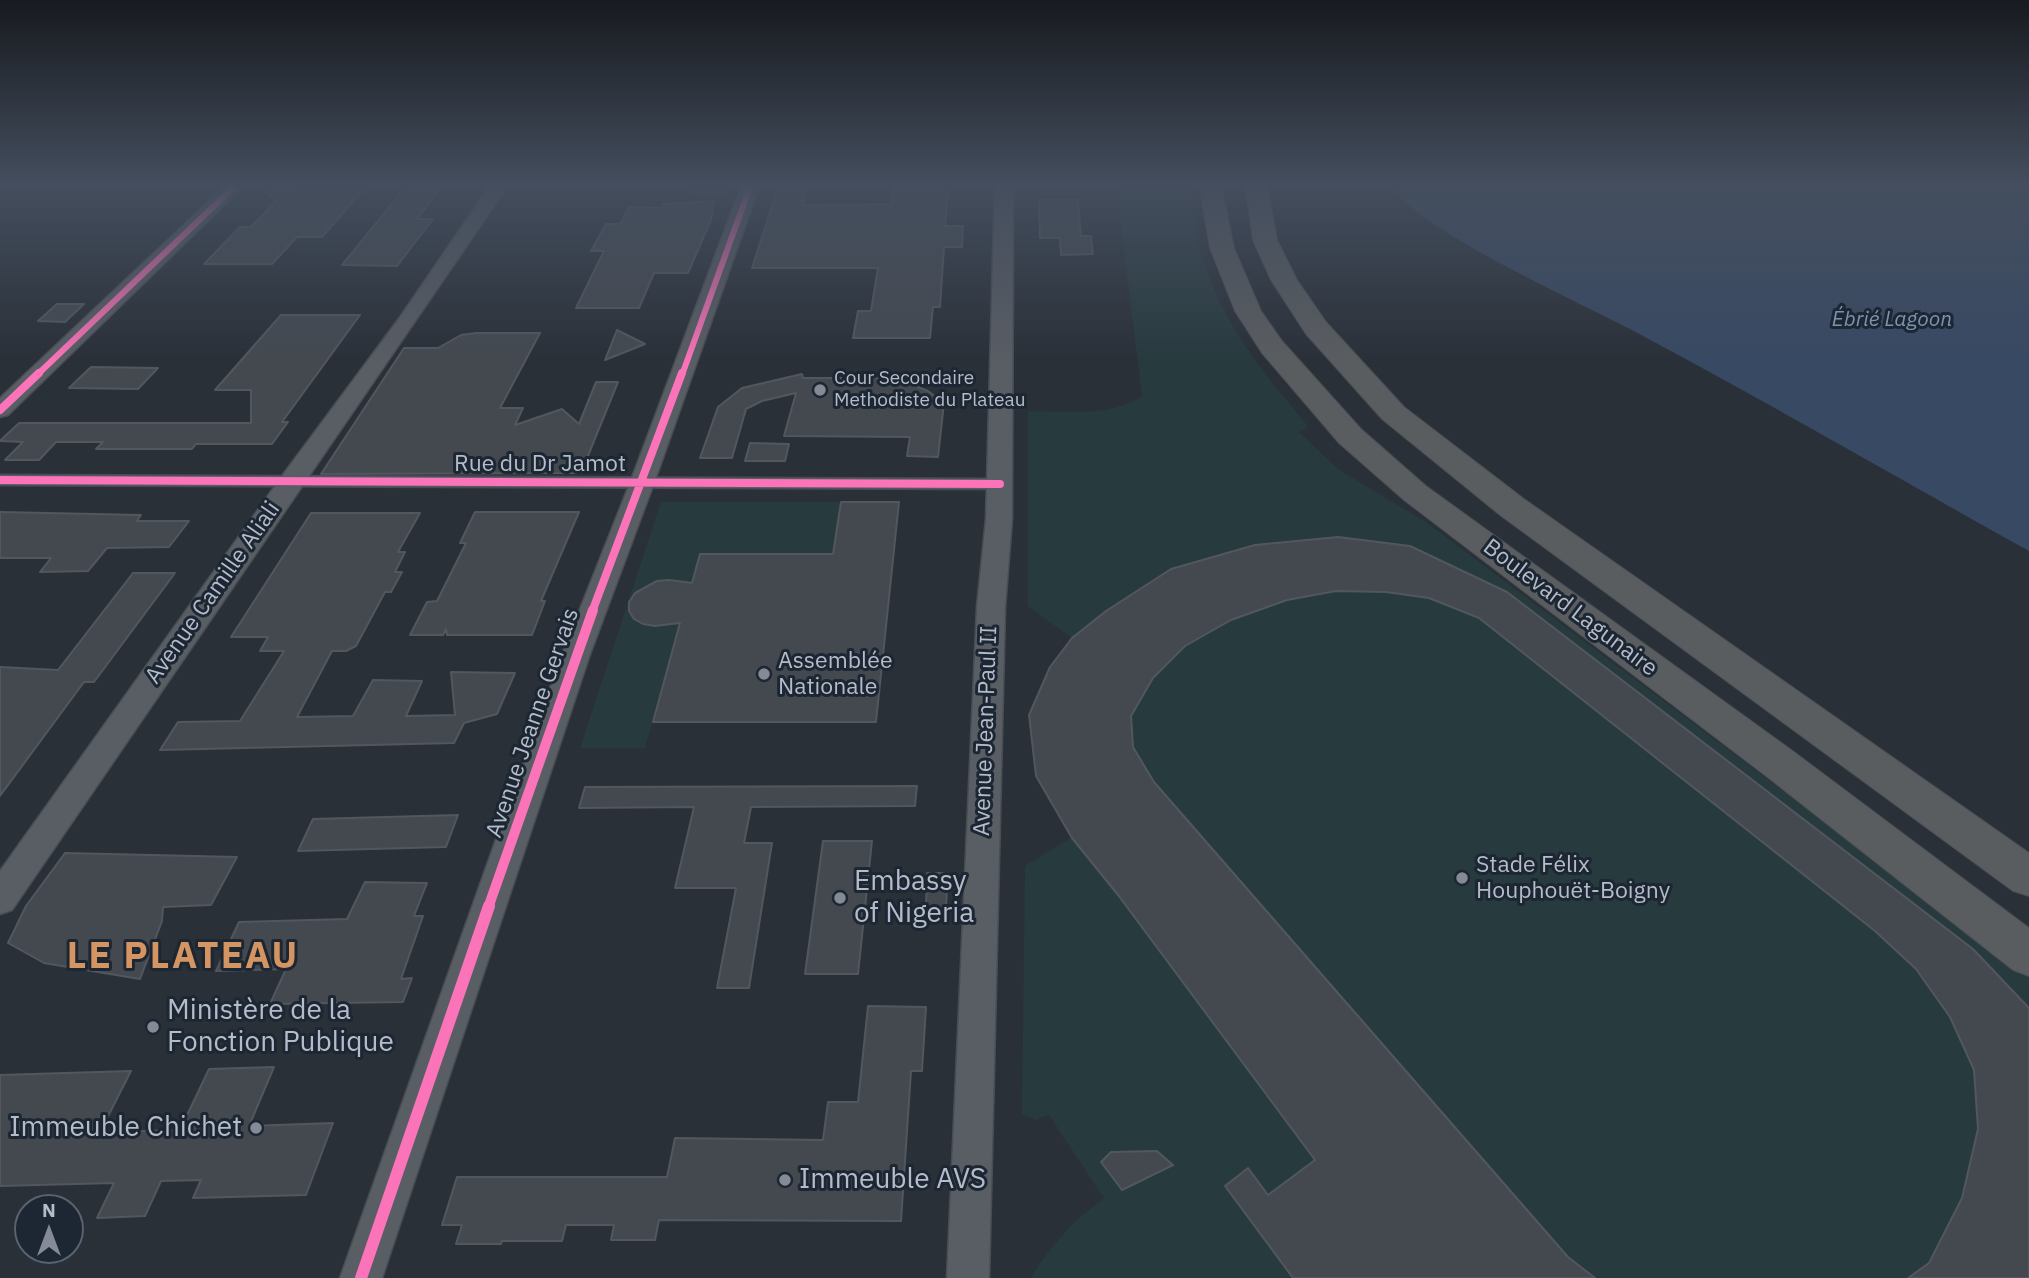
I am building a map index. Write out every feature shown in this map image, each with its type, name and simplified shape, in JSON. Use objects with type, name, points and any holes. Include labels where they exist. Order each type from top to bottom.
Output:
[{"type":"highway","name":"Boulevard Lagunaire","points":[[1221,244],[1248,311],[1272,347],[1350,436],[1415,494],[1780,764],[2029,955]]},
{"type":"highway","name":"Boulevard Lagunaire","points":[[1267,244],[1284,280],[1316,328],[1393,413],[1512,507],[2029,877]]},
{"type":"main road","points":[[0,410],[174,244]]},
{"type":"main road","name":"Avenue Camille Aliali","points":[[0,898],[460,244]]},
{"type":"main road","name":"Avenue Jeanne Gervais","points":[[361,1278],[575,657],[729,244]]},
{"type":"main road","name":"Avenue Jean-Paul II","points":[[968,1278],[990,607],[999,519],[1003,244]]},
{"type":"street","name":"Rue du Dr Jamot","points":[[0,480],[1000,484]]},
{"type":"green space","name":"Stade Félix Houphouët-Boigny","points":[[1123,244],[1199,244],[1208,275],[1230,322],[1258,364],[1308,426],[1299,432],[1338,469],[1426,522],[2029,976],[2029,1278],[1031,1278],[1063,1234],[1104,1198],[1049,1115],[1035,1120],[1022,1114],[1025,866],[1072,837],[1036,776],[1029,715],[1050,667],[1072,638],[1028,606],[1028,411],[1101,410],[1116,408],[1142,396]]},
{"type":"green space","points":[[661,502],[841,502],[833,554],[700,554],[691,586],[669,580],[649,585],[635,593],[629,611],[640,622],[653,626],[681,619],[645,748],[580,748]]},
{"type":"water","name":"Ébrié Lagoon","points":[[1465,244],[2029,244],[2029,551],[1680,356]]},
{"type":"building","points":[[224,244],[291,244],[272,264],[204,264]]},
{"type":"building","points":[[359,244],[414,244],[397,266],[342,265]]},
{"type":"building","points":[[595,244],[701,244],[688,273],[654,273],[639,308],[576,308],[604,251],[591,251]]},
{"type":"building","points":[[760,244],[962,244],[962,247],[944,247],[940,307],[933,307],[930,338],[853,338],[858,311],[871,311],[878,268],[752,268]]},
{"type":"building","points":[[1060,244],[1092,244],[1093,254],[1061,255]]},
{"type":"building","points":[[57,304],[84,304],[65,322],[38,321]]},
{"type":"building","points":[[281,315],[360,315],[282,422],[288,422],[272,444],[196,444],[192,449],[96,449],[103,442],[56,442],[39,460],[5,460],[23,442],[0,441],[19,423],[251,423],[251,390],[215,390]]},
{"type":"building","points":[[617,330],[645,344],[605,360]]},
{"type":"building","points":[[540,333],[500,408],[523,408],[515,425],[562,409],[579,424],[596,382],[618,382],[581,473],[321,474],[404,348],[438,348],[461,335]]},
{"type":"building","points":[[91,367],[158,368],[138,389],[69,388]]},
{"type":"building","points":[[802,374],[803,378],[883,378],[908,383],[928,391],[944,403],[938,457],[907,456],[910,437],[784,436],[796,393],[762,401],[746,409],[732,458],[700,458],[718,407],[742,388]]},
{"type":"building","points":[[750,443],[789,444],[785,461],[745,461]]},
{"type":"building","points":[[841,502],[899,502],[876,722],[653,722],[680,623],[655,626],[634,619],[629,611],[629,602],[635,593],[657,581],[692,583],[700,554],[833,554]]},
{"type":"building","points":[[0,512],[141,515],[137,521],[189,521],[169,547],[107,548],[88,571],[40,572],[51,558],[0,558]]},
{"type":"building","points":[[475,512],[579,512],[541,601],[545,601],[532,635],[447,635],[446,629],[443,635],[410,635],[427,602],[437,601],[466,543],[460,543]]},
{"type":"building","points":[[311,513],[420,513],[398,552],[405,552],[395,572],[402,572],[391,592],[385,592],[356,646],[346,651],[332,651],[297,717],[353,716],[373,680],[422,681],[406,716],[455,715],[451,672],[515,673],[497,714],[464,723],[454,743],[160,750],[178,722],[240,721],[284,651],[260,651],[268,637],[231,637]]},
{"type":"building","points":[[1338,537],[1410,546],[1507,592],[1973,949],[2029,1008],[2029,1278],[1908,1278],[1929,1263],[1962,1198],[1978,1129],[1974,1070],[1950,1017],[1916,969],[1875,931],[1479,618],[1429,598],[1386,592],[1336,591],[1287,600],[1231,620],[1185,646],[1153,678],[1131,716],[1133,747],[1154,782],[1568,1257],[1595,1278],[1293,1278],[1225,1186],[1248,1168],[1268,1195],[1315,1160],[1118,895],[1072,838],[1036,776],[1029,715],[1050,667],[1072,638],[1106,611],[1171,569],[1255,545]]},
{"type":"building","points":[[133,573],[175,573],[94,682],[84,682],[0,796],[0,667],[58,670]]},
{"type":"building","points":[[917,786],[915,806],[751,807],[744,843],[772,843],[749,988],[717,988],[736,888],[675,888],[694,807],[579,808],[585,787]]},
{"type":"building","points":[[458,815],[446,847],[298,851],[313,819]]},
{"type":"building","points":[[823,841],[872,841],[858,974],[805,974]]},
{"type":"building","points":[[65,853],[237,857],[211,905],[163,907],[162,921],[140,979],[44,963],[8,943],[26,906]]},
{"type":"building","points":[[927,873],[948,873],[946,907],[926,907]]},
{"type":"building","points":[[365,882],[427,883],[414,916],[423,916],[401,979],[412,978],[403,1002],[270,1004],[286,969],[216,971],[239,922],[347,919]]},
{"type":"building","points":[[868,1006],[926,1007],[922,1071],[911,1071],[901,1221],[659,1220],[655,1240],[611,1240],[614,1225],[566,1225],[562,1241],[502,1241],[501,1244],[456,1244],[462,1225],[442,1225],[457,1177],[667,1177],[675,1138],[823,1140],[828,1102],[858,1102]]},
{"type":"building","name":"Immeuble Chichet","points":[[274,1067],[249,1126],[333,1123],[306,1195],[193,1198],[201,1180],[161,1181],[145,1216],[97,1218],[114,1183],[0,1186],[0,1075],[131,1071],[100,1132],[180,1130],[209,1069]]},
{"type":"building","points":[[1157,1151],[1173,1165],[1122,1190],[1101,1162],[1111,1152]]},
{"type":"cycle path","points":[[0,410],[174,244]]},
{"type":"cycle path","points":[[361,1278],[575,657],[729,244]]},
{"type":"cycle path","points":[[0,480],[1000,484]]},
{"type":"place","name":"Cour Secondaire Methodiste du Plateau","points":[[820,390]]},
{"type":"place","name":"Assemblée Nationale","points":[[764,674]]},
{"type":"place","name":"Stade Félix Houphouët-Boigny","points":[[1462,878]]},
{"type":"place","name":"Embassy of Nigeria","points":[[840,898]]},
{"type":"place","name":"Ministère de la Fonction Publique","points":[[153,1027]]},
{"type":"place","name":"Immeuble Chichet","points":[[256,1128]]},
{"type":"place","name":"Immeuble AVS","points":[[785,1180]]},
{"type":"district","name":"LE PLATEAU","points":[[183,957]]}]
